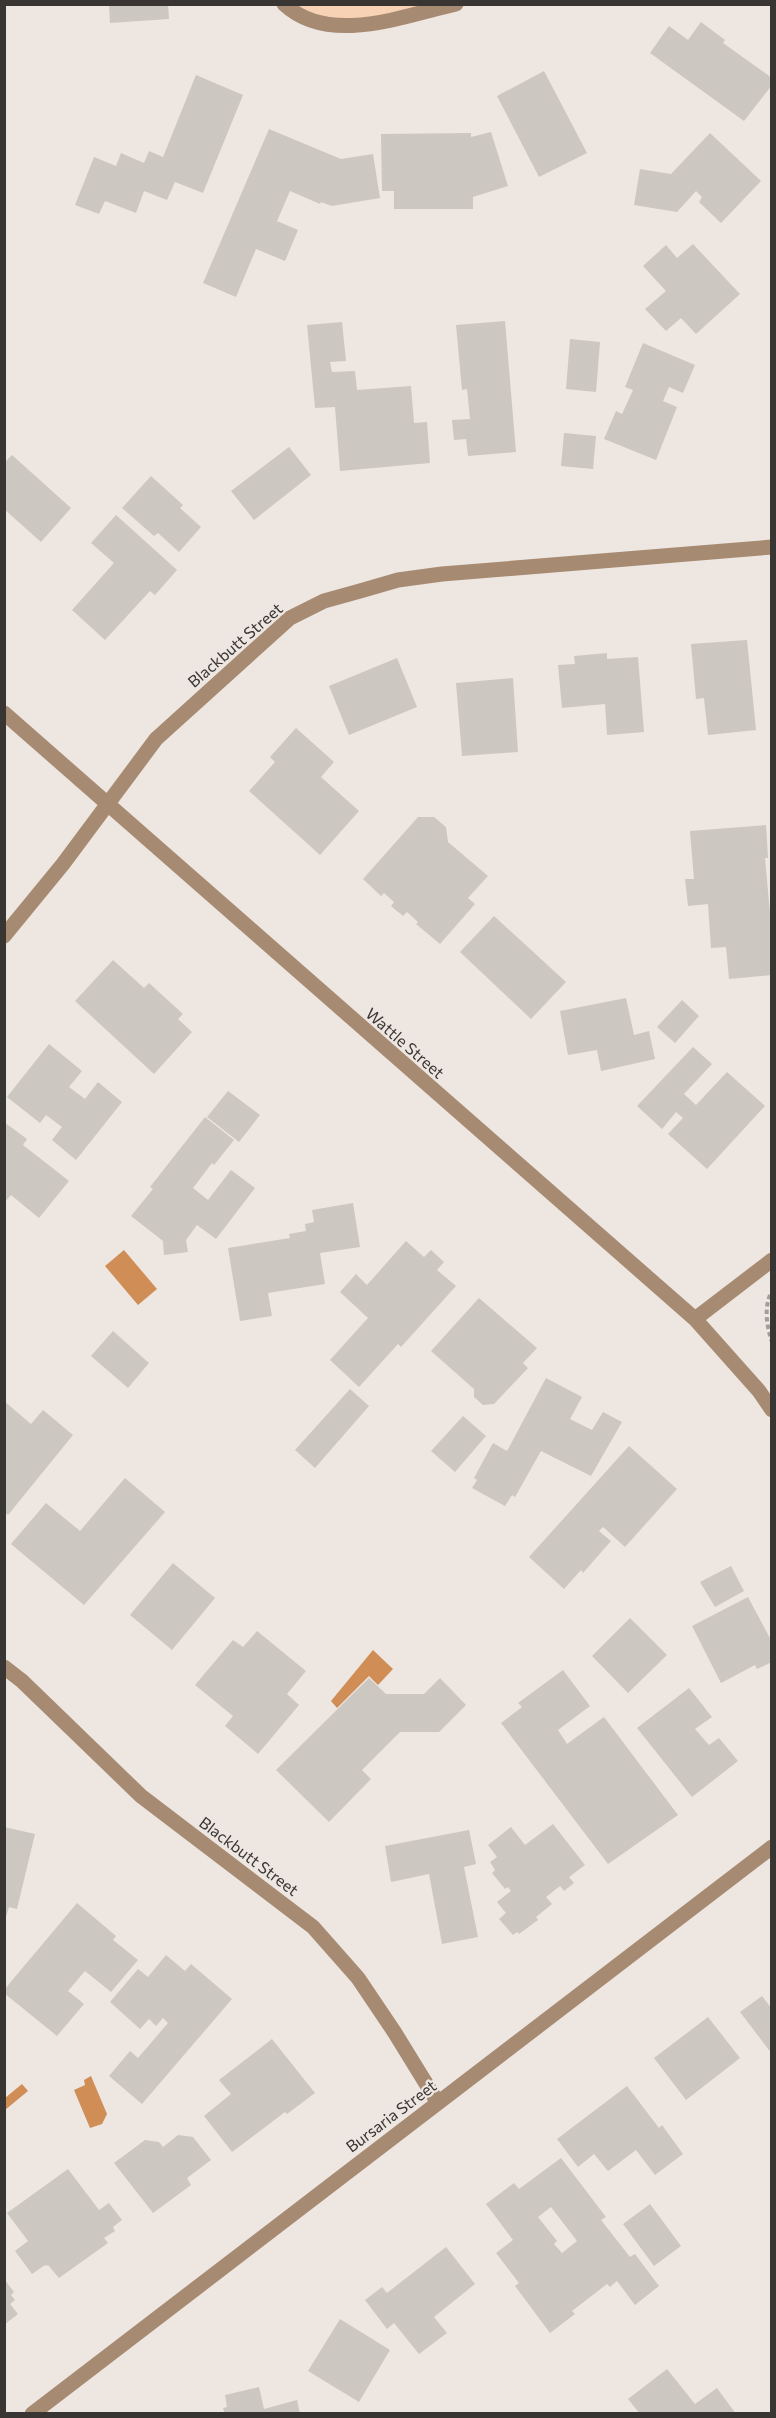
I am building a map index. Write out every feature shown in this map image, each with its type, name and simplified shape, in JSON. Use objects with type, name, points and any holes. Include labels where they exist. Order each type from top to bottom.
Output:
[{"type":"street","points":[[284,4],[293,13],[320,24],[351,26],[456,4]]},
{"type":"street","name":"Blackbutt Street","points":[[4,936],[156,739],[291,618],[324,601],[398,580],[442,574],[771,547]]},
{"type":"street","name":"Wattle Street","points":[[4,713],[695,1319],[759,1392],[771,1410]]},
{"type":"street","points":[[695,1319],[771,1260]]},
{"type":"street","name":"Blackbutt Street","points":[[4,1667],[22,1681],[141,1796],[313,1927],[358,1978],[438,2103]]},
{"type":"street","name":"Bursaria Street","points":[[32,2414],[771,1847]]},
{"type":"path","points":[[767,1302],[767,1327],[771,1342]]},
{"type":"shaded area","points":[[284,5],[456,5],[351,26]]},
{"type":"shaded area","points":[[124,1250],[157,1289],[138,1305],[105,1266]]},
{"type":"shaded area","points":[[373,1650],[393,1669],[378,1685],[369,1676],[337,1708],[331,1701]]},
{"type":"shaded area","points":[[91,2076],[107,2114],[102,2124],[90,2128],[74,2090],[85,2085],[84,2080]]},
{"type":"shaded area","points":[[22,2084],[28,2091],[5,2110],[5,2098]]},
{"type":"building","points":[[109,4],[168,4],[169,19],[110,23]]},
{"type":"building","points":[[701,22],[725,40],[723,43],[772,78],[772,85],[744,121],[650,53],[669,26],[688,40]]},
{"type":"building","points":[[544,71],[587,153],[539,177],[497,96]]},
{"type":"building","points":[[196,75],[243,95],[203,193],[175,182],[167,200],[144,191],[136,213],[105,201],[99,214],[75,205],[94,157],[116,166],[121,153],[144,163],[149,151],[163,157]]},
{"type":"building","points":[[269,129],[341,159],[373,154],[380,198],[332,206],[321,202],[320,204],[290,191],[277,221],[298,230],[285,261],[256,249],[236,297],[203,283]]},
{"type":"building","points":[[491,132],[508,186],[473,197],[473,209],[394,209],[394,191],[382,191],[381,134],[471,133],[471,137]]},
{"type":"building","points":[[710,133],[761,181],[721,223],[699,202],[702,197],[696,191],[677,212],[634,205],[640,169],[671,174]]},
{"type":"building","points":[[693,244],[740,294],[696,334],[681,318],[666,331],[645,309],[666,291],[643,266],[666,245],[677,258]]},
{"type":"building","points":[[505,321],[516,452],[468,456],[466,439],[454,440],[452,420],[470,419],[467,389],[462,390],[456,325]]},
{"type":"building","points":[[342,322],[346,361],[330,362],[332,372],[355,371],[357,390],[411,386],[414,423],[427,422],[430,463],[340,471],[335,407],[315,408],[307,325]]},
{"type":"building","points":[[570,339],[600,342],[596,392],[566,389]]},
{"type":"building","points":[[643,343],[695,365],[683,393],[669,387],[663,401],[677,407],[656,460],[604,439],[616,411],[622,414],[633,390],[625,387]]},
{"type":"building","points":[[564,433],[596,436],[593,469],[561,466]]},
{"type":"building","points":[[289,447],[311,475],[254,520],[231,491]]},
{"type":"building","points":[[12,455],[71,508],[41,542],[4,509],[4,463]]},
{"type":"building","points":[[151,476],[183,505],[180,508],[201,527],[179,552],[158,533],[154,536],[122,508]]},
{"type":"building","points":[[116,515],[177,570],[155,595],[150,591],[105,640],[72,610],[114,563],[91,543]]},
{"type":"building","points":[[747,640],[756,730],[708,735],[704,698],[696,699],[691,644]]},
{"type":"building","points":[[607,653],[607,659],[638,657],[644,732],[607,735],[605,704],[562,708],[558,665],[575,664],[574,656]]},
{"type":"building","points":[[397,658],[417,707],[349,735],[329,686]]},
{"type":"building","points":[[513,678],[518,752],[462,756],[456,683]]},
{"type":"building","points":[[296,728],[334,762],[321,777],[359,811],[320,855],[249,791],[275,762],[270,757]]},
{"type":"building","points":[[418,817],[434,817],[446,827],[448,842],[488,876],[468,898],[475,904],[440,944],[416,924],[418,922],[407,912],[403,916],[391,906],[394,902],[384,893],[381,896],[363,879]]},
{"type":"building","points":[[766,825],[768,858],[765,858],[772,935],[772,975],[729,979],[726,947],[711,948],[708,904],[688,906],[685,879],[694,879],[690,831]]},
{"type":"building","points":[[494,916],[566,982],[531,1019],[460,952]]},
{"type":"building","points":[[113,960],[144,988],[149,983],[183,1014],[178,1019],[192,1032],[154,1074],[75,1001]]},
{"type":"building","points":[[626,998],[634,1035],[649,1031],[655,1059],[601,1071],[597,1050],[568,1055],[560,1011]]},
{"type":"building","points":[[682,1000],[699,1016],[675,1043],[657,1027]]},
{"type":"building","points":[[49,1044],[82,1071],[69,1087],[85,1099],[98,1082],[122,1102],[76,1160],[52,1140],[62,1127],[46,1115],[40,1123],[7,1097]]},
{"type":"building","points":[[693,1047],[712,1064],[684,1094],[696,1105],[727,1072],[765,1106],[707,1169],[668,1134],[683,1118],[676,1112],[662,1129],[637,1106]]},
{"type":"building","points":[[228,1091],[260,1115],[239,1142],[207,1117]]},
{"type":"building","points":[[205,1117],[234,1140],[193,1188],[208,1200],[231,1170],[255,1188],[216,1239],[197,1225],[186,1240],[188,1252],[164,1255],[163,1241],[131,1216],[153,1189],[150,1187]]},
{"type":"building","points":[[4,1122],[27,1139],[23,1145],[69,1181],[39,1218],[11,1195],[4,1203]]},
{"type":"building","points":[[353,1203],[360,1247],[320,1253],[325,1284],[268,1293],[272,1316],[240,1321],[228,1248],[290,1238],[289,1234],[306,1231],[305,1224],[314,1222],[312,1210]]},
{"type":"building","points":[[406,1241],[424,1257],[431,1250],[444,1262],[437,1270],[456,1286],[401,1347],[398,1344],[359,1387],[330,1360],[368,1318],[340,1292],[356,1274],[367,1285]]},
{"type":"building","points":[[479,1298],[537,1348],[523,1363],[528,1368],[494,1404],[483,1405],[474,1397],[474,1389],[431,1351]]},
{"type":"building","points":[[113,1331],[149,1363],[128,1388],[91,1356]]},
{"type":"building","points":[[546,1378],[582,1397],[570,1419],[592,1430],[603,1412],[622,1422],[591,1476],[541,1451],[515,1497],[512,1495],[505,1506],[472,1488],[477,1480],[474,1478],[493,1443],[507,1451]]},
{"type":"building","points":[[350,1389],[369,1406],[315,1468],[295,1450]]},
{"type":"building","points":[[4,1401],[31,1424],[43,1410],[73,1435],[8,1515],[4,1512]]},
{"type":"building","points":[[463,1416],[486,1436],[455,1472],[431,1451]]},
{"type":"building","points":[[629,1446],[677,1489],[625,1547],[603,1527],[599,1531],[611,1541],[583,1573],[581,1570],[564,1589],[529,1557]]},
{"type":"building","points":[[125,1478],[165,1512],[84,1605],[11,1544],[46,1503],[80,1531]]},
{"type":"building","points":[[173,1563],[215,1598],[172,1650],[130,1615]]},
{"type":"building","points":[[731,1566],[744,1591],[715,1607],[700,1582]]},
{"type":"building","points":[[748,1597],[772,1642],[772,1662],[757,1669],[755,1665],[721,1683],[692,1626]]},
{"type":"building","points":[[630,1618],[667,1655],[628,1693],[592,1656]]},
{"type":"building","points":[[257,1631],[306,1671],[287,1694],[299,1705],[258,1754],[225,1726],[233,1716],[195,1685],[233,1640],[243,1647]]},
{"type":"building","points":[[563,1670],[590,1706],[558,1730],[567,1744],[604,1717],[678,1815],[608,1864],[501,1723],[522,1707],[518,1703]]},
{"type":"building","points":[[369,1678],[386,1694],[424,1694],[440,1678],[466,1705],[439,1732],[400,1732],[362,1770],[371,1779],[329,1822],[276,1770]]},
{"type":"building","points":[[689,1688],[712,1717],[695,1729],[709,1745],[719,1738],[738,1761],[692,1797],[637,1728]]},
{"type":"building","points":[[553,1824],[585,1865],[569,1877],[574,1883],[564,1891],[560,1886],[546,1897],[552,1904],[536,1917],[538,1920],[519,1934],[517,1932],[513,1935],[499,1919],[506,1913],[497,1902],[511,1891],[508,1887],[505,1889],[492,1873],[495,1870],[490,1862],[497,1857],[488,1845],[511,1827],[525,1845]]},
{"type":"building","points":[[4,1827],[35,1834],[17,1909],[9,1907],[5,1920]]},
{"type":"building","points":[[469,1830],[476,1864],[464,1867],[478,1937],[442,1944],[429,1874],[391,1882],[385,1846]]},
{"type":"building","points":[[77,1903],[116,1936],[113,1940],[138,1960],[111,1992],[85,1971],[68,1991],[84,2004],[57,2036],[4,1993],[4,1990]]},
{"type":"building","points":[[166,1955],[185,1971],[191,1964],[232,1999],[142,2104],[109,2076],[130,2051],[138,2058],[168,2023],[163,2018],[156,2026],[149,2019],[140,2029],[110,2002],[138,1969],[148,1977]]},
{"type":"building","points":[[762,1996],[772,2009],[772,2054],[740,2012]]},
{"type":"building","points":[[708,2017],[740,2058],[686,2100],[654,2058]]},
{"type":"building","points":[[272,2039],[315,2093],[287,2114],[285,2112],[232,2152],[204,2116],[231,2094],[219,2080]]},
{"type":"building","points":[[627,2086],[659,2128],[662,2125],[683,2154],[655,2175],[636,2150],[608,2171],[594,2154],[578,2167],[557,2139]]},
{"type":"building","points":[[178,2135],[193,2137],[211,2160],[187,2178],[191,2185],[153,2213],[114,2163],[145,2140],[159,2142],[163,2147]]},
{"type":"building","points":[[561,2158],[606,2217],[601,2220],[630,2257],[635,2254],[659,2286],[635,2305],[617,2281],[610,2287],[607,2284],[572,2311],[575,2314],[550,2333],[515,2286],[519,2283],[496,2253],[513,2240],[486,2204],[514,2183],[519,2189]],"holes":[[[551,2207],[577,2241],[562,2253],[554,2244],[557,2241],[538,2217]]]},
{"type":"building","points":[[68,2169],[99,2210],[109,2203],[122,2220],[113,2227],[115,2231],[104,2238],[108,2243],[59,2278],[48,2265],[32,2274],[15,2251],[28,2241],[7,2213]]},
{"type":"building","points":[[650,2204],[681,2246],[654,2266],[623,2224]]},
{"type":"building","points":[[446,2247],[475,2284],[434,2317],[447,2333],[419,2354],[394,2323],[387,2329],[365,2300],[382,2287],[387,2293]]},
{"type":"building","points":[[4,2279],[14,2292],[11,2295],[15,2300],[10,2304],[18,2314],[4,2325]]},
{"type":"building","points":[[340,2319],[390,2350],[359,2402],[308,2371]]},
{"type":"building","points":[[667,2369],[695,2404],[717,2388],[736,2414],[640,2414],[628,2399]]},
{"type":"building","points":[[259,2387],[264,2409],[297,2400],[300,2414],[225,2414],[223,2408],[227,2407],[225,2395]]}]
